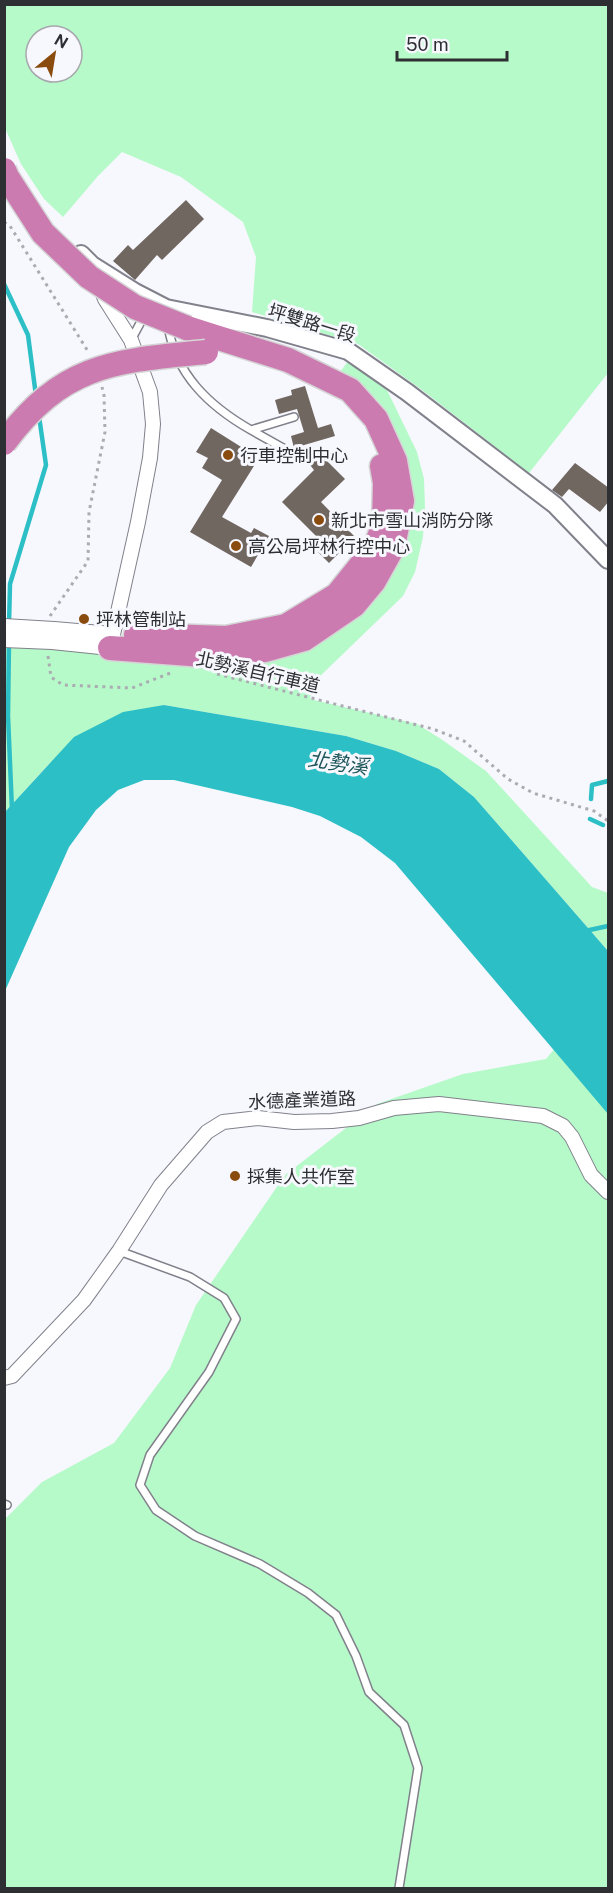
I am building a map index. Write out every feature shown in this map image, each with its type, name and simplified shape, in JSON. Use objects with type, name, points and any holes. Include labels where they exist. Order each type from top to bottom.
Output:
[{"type":"highway","points":[[4,170],[43,233],[89,277],[135,306],[187,328],[288,360],[350,390],[376,419],[395,461],[402,501],[393,547],[374,581],[354,605],[304,639],[265,650],[203,655],[112,641]]},
{"type":"highway","points":[[4,443],[20,422],[47,396],[90,370],[131,360],[206,352],[257,364],[302,379],[337,396],[361,416],[378,445],[385,483],[384,525],[366,559],[338,596],[286,626],[226,638],[112,641]]},
{"type":"street","name":"坪雙路一段","points":[[4,196],[48,226],[92,265],[166,308],[267,328],[348,351],[407,392],[555,505],[609,560]]},
{"type":"street","points":[[4,640],[51,637],[112,641],[138,522],[150,458],[153,424],[150,392],[131,340],[105,299],[92,265]]},
{"type":"street","points":[[4,626],[51,637]]},
{"type":"street","name":"水德產業道路","points":[[4,1378],[12,1376],[84,1300],[119,1251],[161,1185],[207,1132],[223,1122],[258,1118],[294,1122],[332,1121],[359,1118],[394,1108],[440,1104],[543,1116],[563,1126],[572,1137],[591,1175],[609,1192]]},
{"type":"lane","points":[[131,340],[142,317],[166,308],[170,339],[180,365],[201,393],[230,418],[301,458]]},
{"type":"lane","points":[[251,430],[294,417]]},
{"type":"lane","points":[[119,1251],[190,1277],[224,1298],[236,1319],[209,1372],[150,1455],[140,1485],[156,1510],[195,1536],[260,1564],[308,1593],[336,1615],[356,1656],[369,1692],[404,1725],[418,1768],[399,1888]]},
{"type":"path","points":[[4,222],[10,226],[92,358]]},
{"type":"path","points":[[51,637],[50,613],[88,561],[89,512],[105,432],[104,395],[101,386]]},
{"type":"path","name":"北勢溪自行車道","points":[[51,637],[48,664],[51,678],[63,685],[132,688],[175,671]]},
{"type":"path","name":"北勢溪自行車道","points":[[212,673],[433,729],[464,741],[508,779],[533,793],[594,811],[609,821]]},
{"type":"green space","points":[[4,5],[608,5],[608,373],[529,473],[422,390],[358,344],[252,312],[256,257],[243,222],[181,177],[122,152],[63,217],[44,199],[21,164],[5,128]]},
{"type":"green space","points":[[349,360],[387,390],[417,452],[424,479],[423,537],[415,572],[403,596],[314,682],[310,699],[417,724],[486,771],[592,887],[608,893],[608,951],[474,797],[439,769],[396,751],[346,736],[164,705],[48,765],[5,812],[5,647],[229,656],[344,615],[406,479],[337,376]]},
{"type":"green space","points":[[608,983],[608,1888],[5,1888],[5,1519],[42,1482],[114,1443],[170,1368],[196,1305],[285,1175],[377,1104],[463,1074],[546,1059]]},
{"type":"water","name":"北勢溪","points":[[164,705],[346,736],[396,751],[439,769],[474,797],[608,951],[608,1114],[395,863],[361,837],[320,816],[292,807],[174,780],[144,780],[118,790],[96,810],[69,847],[5,991],[5,812],[74,737],[123,712]]},
{"type":"building","points":[[186,200],[204,219],[162,260],[157,255],[135,280],[113,261],[128,245],[133,250]]},
{"type":"building","points":[[305,386],[318,428],[331,424],[335,436],[294,448],[291,436],[304,432],[297,409],[279,414],[275,400],[292,395],[291,390]]},
{"type":"building","points":[[211,428],[259,458],[222,517],[251,533],[254,528],[269,536],[251,567],[190,532],[222,480],[202,468],[208,458],[196,452]]},
{"type":"building","name":"新北市雪山消防分隊","points":[[321,455],[345,479],[321,502],[355,537],[329,563],[318,552],[325,545],[282,502],[314,470],[310,465]]},
{"type":"building","points":[[575,463],[609,488],[609,501],[600,512],[569,489],[562,497],[552,490]]},
{"type":"waterway","points":[[4,284],[28,335],[36,396]]},
{"type":"waterway","points":[[9,624],[10,584],[46,465],[39,416]]},
{"type":"waterway","points":[[9,641],[8,716],[12,810]]},
{"type":"waterway","points":[[591,799],[592,785],[608,781]]},
{"type":"waterway","points":[[590,819],[603,825]]},
{"type":"waterway","points":[[585,931],[608,926]]},
{"type":"place","name":"行車控制中心","points":[[228,455]]},
{"type":"place","name":"新北市雪山消防分隊","points":[[319,520]]},
{"type":"place","name":"高公局坪林行控中心","points":[[236,546]]},
{"type":"place","name":"坪林管制站","points":[[84,619]]},
{"type":"place","name":"採集人共作室","points":[[235,1176]]}]
